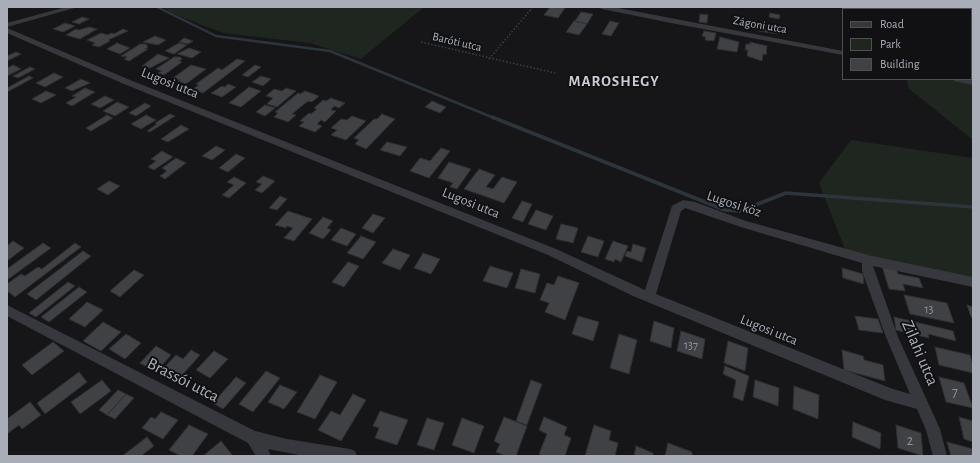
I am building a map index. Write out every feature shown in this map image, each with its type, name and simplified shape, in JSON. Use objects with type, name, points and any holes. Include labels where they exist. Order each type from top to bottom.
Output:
[{"type":"street","points":[[7,25],[74,7]]},
{"type":"street","name":"Zágoni utca","points":[[602,7],[842,53]]},
{"type":"street","name":"Lugosi utca","points":[[7,30],[126,82],[552,252],[649,297],[890,395],[923,404]]},
{"type":"street","points":[[962,80],[973,82]]},
{"type":"street","name":"Lugosi köz","points":[[649,297],[676,209],[683,204],[692,205],[744,224],[870,262]]},
{"type":"street","points":[[870,262],[973,282]]},
{"type":"street","name":"Zilahi utca","points":[[870,262],[868,271],[892,337],[933,429],[940,456]]},
{"type":"street","name":"Brassói utca","points":[[7,310],[254,438],[287,446],[350,456]]},
{"type":"street","points":[[254,438],[264,456]]},
{"type":"path","name":"Baróti utca","points":[[490,58],[533,7]]},
{"type":"path","name":"Baróti utca","points":[[421,42],[555,73]]},
{"type":"green space","points":[[162,7],[424,7],[361,59],[310,43],[223,33],[171,13]]},
{"type":"green space","points":[[973,7],[973,140],[908,88],[907,80],[972,80],[972,8],[887,8]]},
{"type":"green space","points":[[851,140],[973,158],[973,279],[846,252],[819,183]]},
{"type":"building","points":[[550,7],[565,8],[558,18],[544,15]]},
{"type":"building","points":[[581,12],[593,14],[587,24],[575,21]]},
{"type":"building","points":[[770,13],[780,15],[779,19],[769,17]]},
{"type":"building","points":[[700,14],[708,15],[707,23],[699,22]]},
{"type":"building","points":[[82,17],[89,19],[79,24],[72,22]]},
{"type":"building","points":[[574,21],[587,24],[579,35],[566,32]]},
{"type":"building","points":[[610,21],[619,23],[611,36],[602,34]]},
{"type":"building","points":[[65,23],[75,26],[63,32],[53,29]]},
{"type":"building","points":[[761,23],[778,27],[777,34],[759,31]]},
{"type":"building","points":[[89,27],[97,29],[80,39],[66,35],[76,29],[79,30]]},
{"type":"building","points":[[123,29],[128,31],[108,40],[110,41],[99,47],[92,45],[95,43],[87,40],[101,33],[107,35],[112,33],[114,34]]},
{"type":"building","points":[[704,31],[716,33],[714,41],[705,40],[706,37],[702,36]]},
{"type":"building","points":[[155,36],[166,40],[158,45],[143,42]]},
{"type":"building","points":[[720,37],[739,42],[737,52],[717,49]]},
{"type":"building","points":[[184,38],[193,41],[188,44],[179,42]]},
{"type":"building","points":[[750,42],[767,46],[766,55],[763,54],[762,61],[747,56],[748,50],[745,50],[746,44],[750,44]]},
{"type":"building","points":[[117,43],[130,48],[120,54],[107,49]]},
{"type":"building","points":[[179,43],[187,45],[174,54],[165,51]]},
{"type":"building","points":[[140,44],[146,44],[148,47],[145,49],[148,49],[129,61],[124,59],[127,57],[121,56]]},
{"type":"building","points":[[189,48],[201,52],[192,58],[177,54]]},
{"type":"building","points":[[16,52],[21,54],[7,61],[7,56]]},
{"type":"building","points":[[158,54],[169,58],[150,68],[142,66]]},
{"type":"building","points":[[174,57],[180,57],[182,59],[179,61],[182,62],[164,75],[158,73],[162,71],[156,69]]},
{"type":"building","points":[[237,59],[245,61],[203,93],[193,89],[199,85],[196,84],[218,68],[222,70]]},
{"type":"building","points":[[13,65],[21,69],[7,76],[7,68]]},
{"type":"building","points":[[191,65],[206,69],[186,84],[173,78]]},
{"type":"building","points":[[255,65],[261,67],[248,77],[242,75]]},
{"type":"building","points":[[30,67],[35,69],[18,78],[13,76]]},
{"type":"building","points":[[54,73],[63,77],[45,87],[36,83]]},
{"type":"building","points":[[29,76],[33,78],[7,92],[7,88]]},
{"type":"building","points":[[261,76],[271,79],[263,86],[252,82]]},
{"type":"building","points":[[81,79],[90,83],[72,91],[65,88]]},
{"type":"building","points":[[228,84],[236,87],[222,97],[211,93],[222,86],[225,87]]},
{"type":"building","points":[[249,87],[261,91],[241,107],[229,103]]},
{"type":"building","points":[[85,88],[95,92],[72,106],[66,103],[76,97],[72,96]]},
{"type":"building","points":[[286,88],[296,91],[277,107],[267,104],[273,98],[266,96],[274,89],[282,91]]},
{"type":"building","points":[[46,91],[56,95],[41,103],[32,99]]},
{"type":"building","points":[[305,91],[319,96],[312,102],[308,101],[292,114],[296,115],[288,122],[274,117],[278,113],[275,112],[298,93],[300,94]]},
{"type":"building","points":[[105,96],[114,100],[100,108],[91,104]]},
{"type":"building","points":[[331,98],[345,103],[339,108],[334,106],[331,110],[336,111],[325,122],[321,120],[317,124],[322,126],[315,132],[299,126],[304,122],[300,121],[309,113],[311,114],[317,109],[314,108],[323,100],[326,101]]},
{"type":"building","points":[[432,101],[446,107],[440,113],[425,107]]},
{"type":"building","points":[[117,102],[129,107],[115,116],[103,111]]},
{"type":"building","points":[[145,103],[151,106],[136,116],[129,113]]},
{"type":"building","points":[[265,105],[275,108],[265,116],[256,112]]},
{"type":"building","points":[[170,114],[175,116],[150,132],[147,131],[157,124],[155,123]]},
{"type":"building","points":[[382,114],[395,119],[366,149],[355,144],[359,140],[354,138],[374,119],[377,119]]},
{"type":"building","points":[[107,115],[113,118],[91,131],[86,128]]},
{"type":"building","points":[[146,115],[156,120],[141,129],[131,124]]},
{"type":"building","points":[[352,116],[366,121],[346,140],[331,135],[337,130],[331,128],[341,119],[347,120]]},
{"type":"building","points":[[181,125],[189,129],[168,142],[161,139]]},
{"type":"building","points":[[387,142],[407,147],[400,156],[380,150]]},
{"type":"building","points":[[216,146],[225,150],[212,160],[202,156]]},
{"type":"building","points":[[441,148],[450,151],[429,178],[410,171],[420,158],[430,161]]},
{"type":"building","points":[[162,151],[173,157],[154,170],[148,167],[156,161],[151,159]]},
{"type":"building","points":[[236,154],[245,158],[228,172],[219,168]]},
{"type":"building","points":[[176,158],[186,163],[165,179],[160,176],[167,171],[162,168]]},
{"type":"building","points":[[449,162],[471,169],[457,189],[450,187],[453,183],[438,178]]},
{"type":"building","points":[[479,169],[495,175],[486,187],[493,189],[502,177],[517,182],[504,203],[464,189]]},
{"type":"building","points":[[263,176],[275,181],[262,193],[255,190],[262,184],[256,182]]},
{"type":"building","points":[[234,177],[246,183],[229,198],[222,195],[234,185],[227,182]]},
{"type":"building","points":[[109,181],[120,186],[108,195],[97,189]]},
{"type":"building","points":[[280,196],[287,199],[277,210],[269,208]]},
{"type":"building","points":[[522,201],[532,204],[523,222],[512,218]]},
{"type":"building","points":[[536,210],[553,216],[546,230],[528,224]]},
{"type":"building","points":[[288,211],[312,219],[294,241],[284,238],[293,228],[275,225]]},
{"type":"building","points":[[373,214],[385,218],[373,233],[362,228]]},
{"type":"building","points":[[323,217],[333,221],[327,228],[331,230],[323,239],[309,233]]},
{"type":"building","points":[[561,224],[578,228],[573,243],[556,239]]},
{"type":"building","points":[[341,228],[356,234],[347,246],[331,240]]},
{"type":"building","points":[[361,236],[376,242],[363,259],[347,253]]},
{"type":"building","points":[[588,236],[604,241],[598,257],[581,252]]},
{"type":"building","points":[[13,241],[24,248],[7,261],[7,246]]},
{"type":"building","points":[[613,241],[628,246],[621,262],[615,259],[614,262],[605,259]]},
{"type":"building","points":[[43,243],[51,248],[7,280],[7,269]]},
{"type":"building","points":[[75,243],[81,247],[15,297],[7,291],[7,284],[21,274],[25,276],[38,267],[42,269]]},
{"type":"building","points":[[633,244],[646,248],[642,262],[625,256],[627,251],[631,252]]},
{"type":"building","points":[[393,249],[410,255],[400,270],[382,263]]},
{"type":"building","points":[[83,251],[91,256],[36,300],[27,294]]},
{"type":"building","points":[[423,253],[440,259],[431,274],[414,268]]},
{"type":"building","points":[[348,262],[359,266],[344,287],[332,282]]},
{"type":"building","points":[[490,266],[513,273],[507,288],[483,281]]},
{"type":"building","points":[[882,266],[896,268],[898,274],[919,278],[923,288],[903,284],[905,291],[889,289]]},
{"type":"building","points":[[842,268],[863,274],[864,284],[843,278]]},
{"type":"building","points":[[521,269],[540,274],[535,293],[515,288]]},
{"type":"building","points":[[134,270],[144,275],[120,297],[110,291]]},
{"type":"building","points":[[558,276],[579,283],[565,320],[545,312],[549,303],[540,300],[547,283],[554,285]]},
{"type":"building","points":[[68,282],[75,286],[36,317],[29,313]]},
{"type":"building","points":[[79,287],[87,292],[49,322],[41,317]]},
{"type":"building","points":[[904,295],[947,303],[954,323],[910,314]]},
{"type":"building","points":[[87,302],[103,310],[85,327],[69,319]]},
{"type":"building","points":[[967,305],[973,307],[973,318],[971,317]]},
{"type":"building","points":[[578,316],[599,322],[593,341],[572,334]]},
{"type":"building","points":[[855,316],[878,319],[883,333],[859,330]]},
{"type":"building","points":[[894,317],[953,331],[956,341],[928,334],[929,338],[896,330]]},
{"type":"building","points":[[654,321],[674,328],[671,348],[650,341]]},
{"type":"building","points":[[103,322],[121,332],[101,351],[83,341]]},
{"type":"building","points":[[681,331],[705,339],[702,359],[677,351]]},
{"type":"building","points":[[126,334],[141,343],[125,359],[109,349]]},
{"type":"building","points":[[619,334],[637,340],[629,374],[610,368]]},
{"type":"building","points":[[728,341],[748,348],[745,371],[724,363]]},
{"type":"building","points":[[53,342],[64,351],[32,375],[22,365]]},
{"type":"building","points":[[156,346],[171,355],[156,372],[140,363]]},
{"type":"building","points":[[935,347],[970,355],[973,365],[973,373],[939,365]]},
{"type":"building","points":[[191,350],[200,355],[176,382],[159,373],[176,355],[183,359]]},
{"type":"building","points":[[842,350],[863,356],[864,360],[883,365],[885,381],[844,370]]},
{"type":"building","points":[[214,351],[228,359],[210,378],[196,370]]},
{"type":"building","points":[[725,366],[749,376],[743,401],[733,397],[736,380],[723,374]]},
{"type":"building","points":[[266,371],[280,378],[253,412],[239,404]]},
{"type":"building","points":[[79,372],[87,382],[45,414],[37,403]]},
{"type":"building","points":[[320,375],[337,382],[315,419],[297,412]]},
{"type":"building","points":[[236,377],[246,383],[223,409],[213,403]]},
{"type":"building","points":[[939,377],[964,383],[973,408],[946,402]]},
{"type":"building","points":[[102,380],[111,391],[80,414],[71,402]]},
{"type":"building","points":[[531,380],[542,384],[527,425],[516,421]]},
{"type":"building","points":[[755,380],[779,388],[778,406],[753,397]]},
{"type":"building","points":[[280,385],[297,392],[284,409],[268,402]]},
{"type":"building","points":[[794,386],[819,395],[818,419],[793,409]]},
{"type":"building","points":[[118,390],[126,394],[107,415],[99,410]]},
{"type":"building","points":[[126,394],[134,398],[115,419],[107,415]]},
{"type":"building","points":[[353,394],[366,400],[341,441],[318,430],[331,411],[340,415]]},
{"type":"building","points":[[30,402],[41,415],[22,429],[19,425],[7,434],[7,419]]},
{"type":"building","points":[[380,411],[408,420],[397,445],[375,438],[379,428],[373,426]]},
{"type":"building","points":[[161,412],[178,420],[163,439],[142,428],[151,417],[155,419]]},
{"type":"building","points":[[504,417],[527,426],[516,456],[506,456],[496,452],[500,444],[494,441]]},
{"type":"building","points":[[544,417],[567,427],[564,435],[571,438],[565,456],[543,456],[539,454],[547,434],[539,430]]},
{"type":"building","points":[[959,417],[973,421],[973,442],[964,439]]},
{"type":"building","points":[[427,418],[444,423],[434,450],[417,445]]},
{"type":"building","points":[[462,418],[484,426],[474,453],[452,445]]},
{"type":"building","points":[[853,422],[881,433],[880,449],[852,437]]},
{"type":"building","points":[[189,425],[208,434],[192,456],[181,456],[169,450]]},
{"type":"building","points":[[594,425],[611,431],[609,440],[618,443],[615,456],[585,456]]},
{"type":"building","points":[[896,425],[921,433],[923,456],[898,448]]},
{"type":"building","points":[[147,437],[154,446],[141,456],[122,456]]},
{"type":"building","points":[[221,441],[233,456],[203,456]]},
{"type":"building","points":[[947,442],[973,449],[973,456],[951,456]]},
{"type":"building","points":[[668,443],[692,452],[692,456],[665,456]]},
{"type":"building","points":[[636,446],[653,453],[653,456],[634,456]]},
{"type":"waterway","points":[[157,7],[216,36],[330,51],[494,118]]},
{"type":"waterway","points":[[492,117],[725,210],[740,211],[786,193],[973,207]]},
{"type":"district","name":"MAROSHEGY","points":[[614,81]]}]
